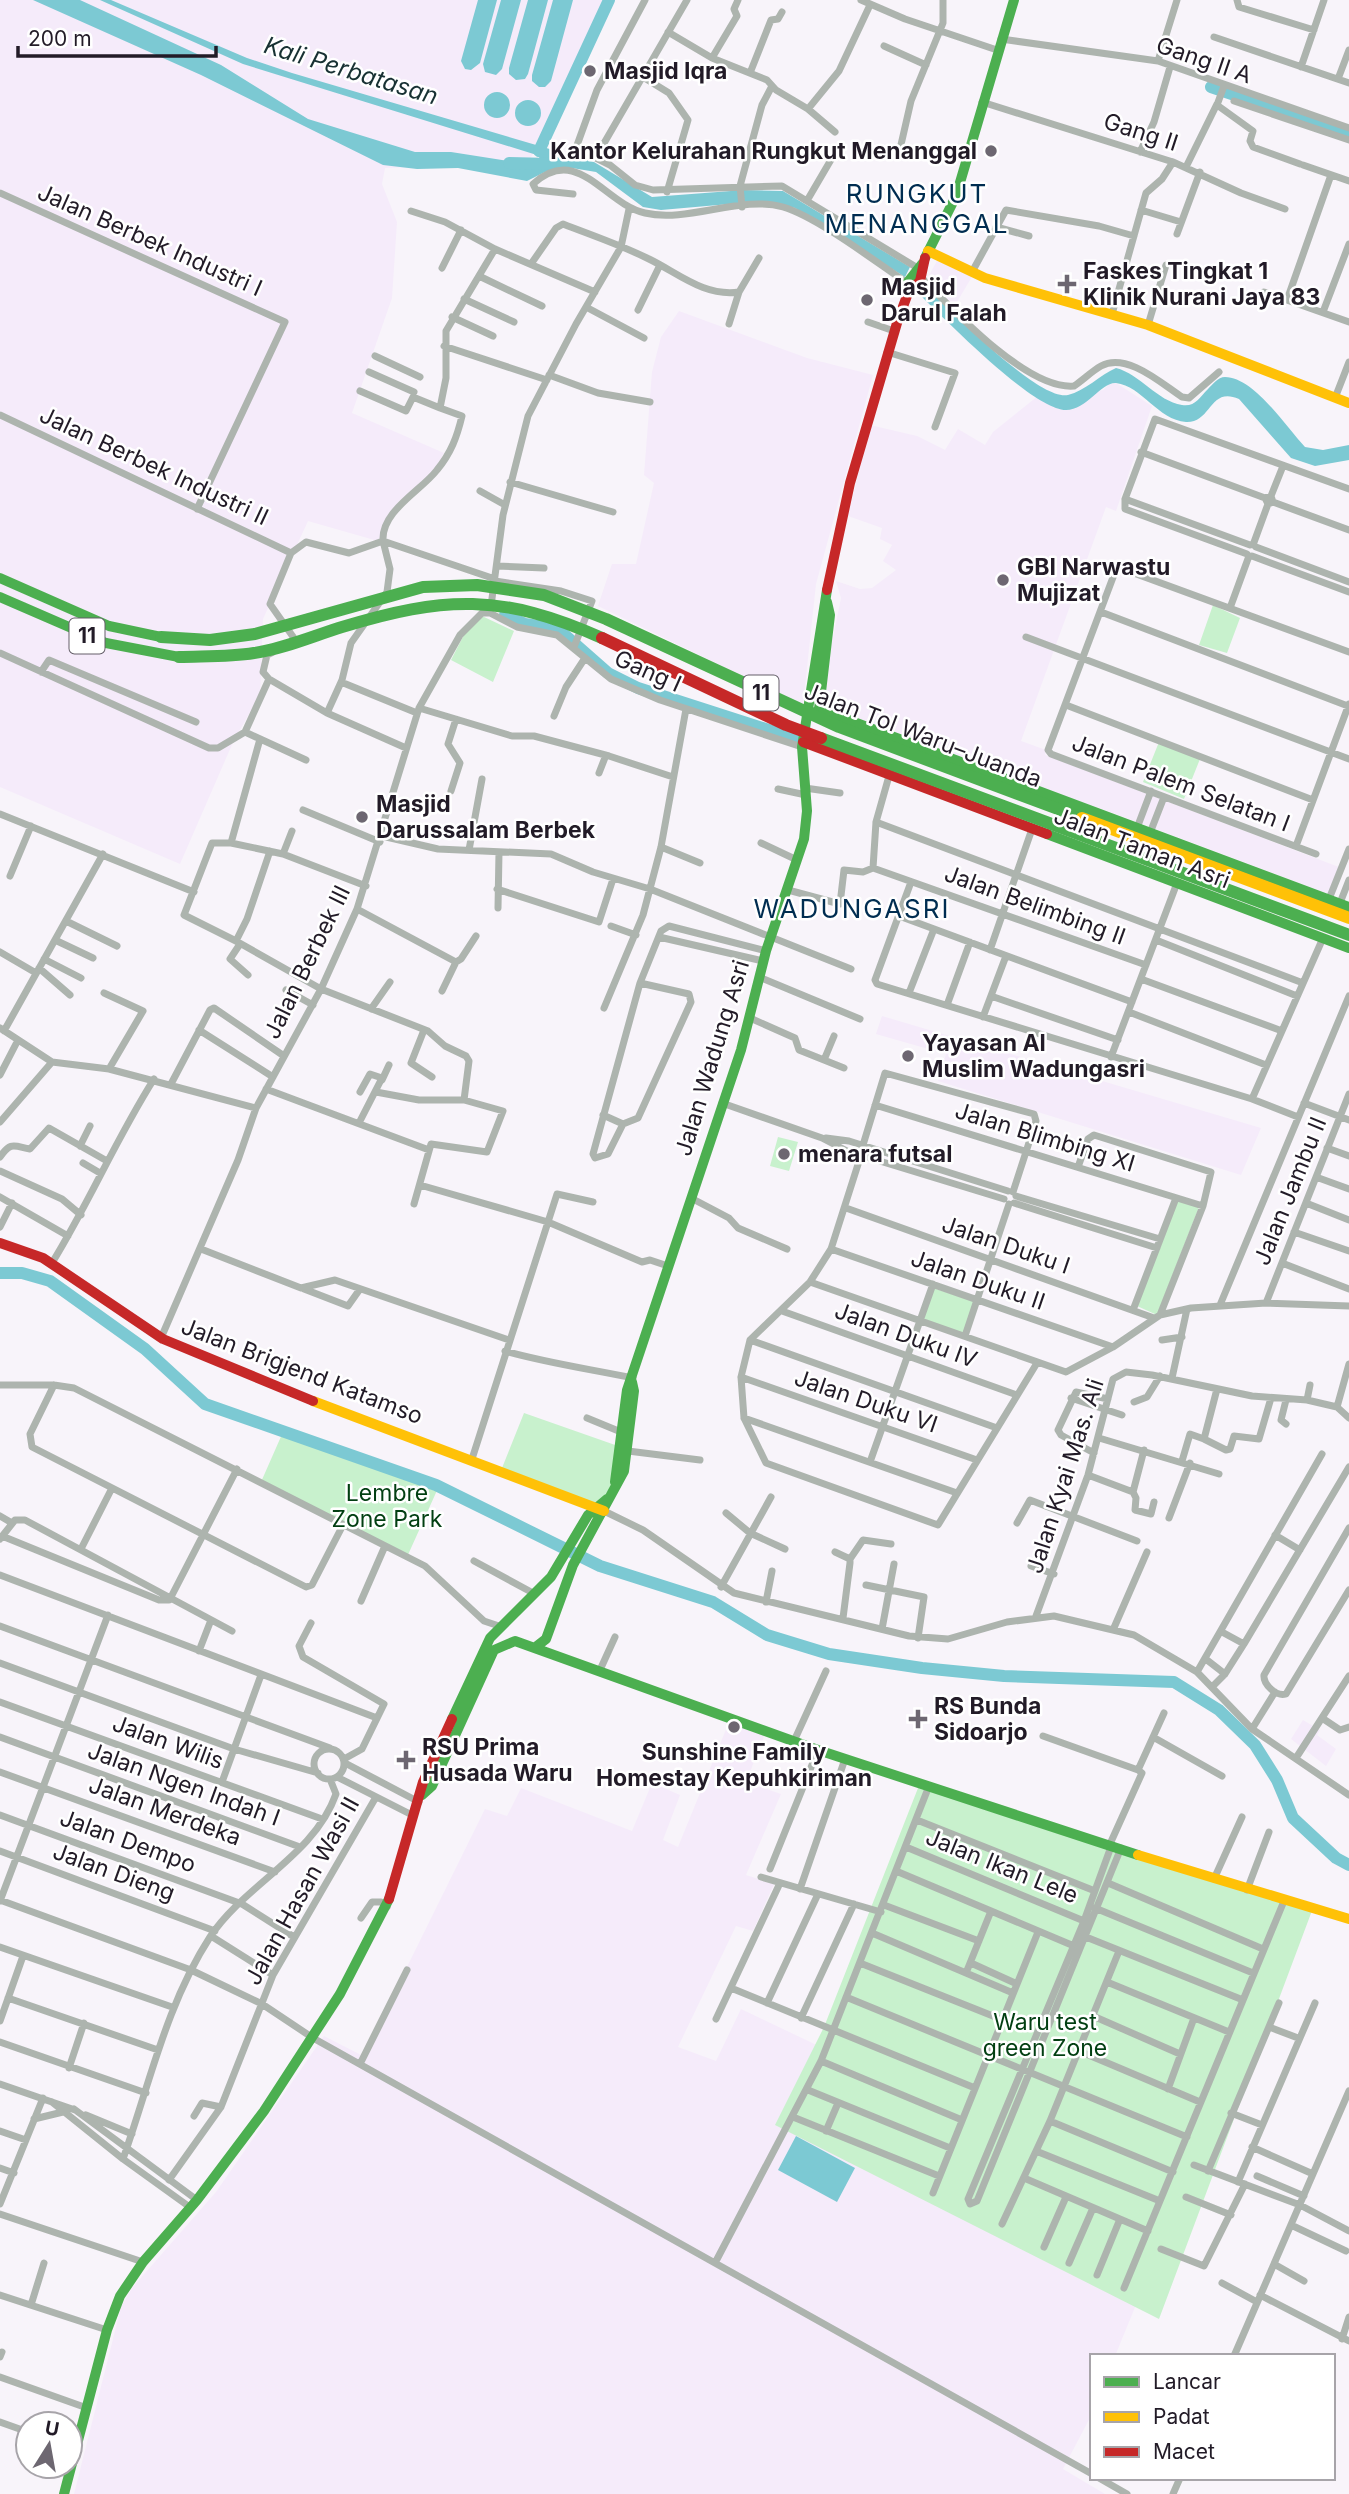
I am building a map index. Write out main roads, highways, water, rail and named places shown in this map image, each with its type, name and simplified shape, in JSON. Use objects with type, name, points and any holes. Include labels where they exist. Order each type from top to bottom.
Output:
[{"type":"main road","points":[[807,725],[819,709],[830,615],[827,602],[850,483],[887,352],[916,277],[951,210],[1014,0]]},
{"type":"main road","points":[[929,251],[972,272],[1148,325],[1349,403]]},
{"type":"main road","points":[[0,570],[76,614]]},
{"type":"main road","name":"Jalan Tol Waru–Juanda","points":[[0,578],[76,614],[109,626],[160,637],[210,640],[255,634],[422,587],[477,585],[544,595],[606,618],[839,727],[1349,918]]},
{"type":"main road","name":"Jalan Tol Waru–Juanda","points":[[0,599],[106,643],[179,657],[255,653],[382,615],[432,605],[483,603],[531,610],[598,636],[786,725],[1349,935]]},
{"type":"main road","name":"Jalan Wadung Asri","points":[[615,1482],[627,1390],[633,1380],[750,1018],[765,956],[806,826],[802,745],[822,614],[827,602]]},
{"type":"main road","points":[[819,709],[1339,903]]},
{"type":"main road","points":[[867,767],[878,751],[882,734]]},
{"type":"main road","points":[[888,776],[900,741]]},
{"type":"main road","name":"Jalan Taman Asri","points":[[802,745],[1032,828],[1349,948]]},
{"type":"main road","points":[[1220,887],[1227,879],[1226,872]]},
{"type":"main road","name":"Jalan Brigjend Katamso","points":[[0,1243],[24,1249],[52,1263],[115,1312],[163,1335],[337,1411],[473,1455],[601,1506]]},
{"type":"main road","name":"Jalan Wadung Asri","points":[[567,1562],[581,1535],[624,1471],[633,1380]]},
{"type":"main road","points":[[424,1794],[424,1782],[490,1638],[503,1622],[567,1562]]},
{"type":"main road","points":[[545,1646],[565,1583],[567,1562]]},
{"type":"main road","points":[[552,1575],[561,1577],[565,1583]]},
{"type":"main road","points":[[503,1622],[515,1641]]},
{"type":"main road","points":[[84,2417],[107,2330],[120,2296],[143,2262],[194,2204],[313,2038],[387,1907],[414,1816],[494,1650],[515,1641],[545,1646],[600,1670],[845,1759],[1247,1890],[1349,1919]]},
{"type":"water","name":"Kali Perbatasan","points":[[33,0],[80,0],[221,65],[308,119],[415,152],[451,152],[535,165],[540,156],[243,64],[100,0],[111,0],[247,58],[292,73],[594,162],[652,197],[744,190],[783,191],[910,267],[905,277],[795,208],[764,201],[661,210],[643,207],[596,172],[572,168],[545,172],[527,181],[458,168],[417,169],[383,165],[201,75]]},
{"type":"water","points":[[478,0],[497,0],[480,63],[471,70],[465,69],[461,61]]},
{"type":"water","points":[[501,0],[521,0],[502,69],[496,75],[485,72],[483,64]]},
{"type":"water","points":[[528,0],[548,0],[528,74],[525,79],[516,80],[509,74],[509,68]]},
{"type":"water","points":[[553,0],[573,0],[551,81],[545,87],[539,87],[532,81],[532,75]]},
{"type":"water","points":[[497,92],[506,96],[510,105],[506,114],[497,118],[488,114],[484,105],[488,96]]},
{"type":"water","points":[[528,100],[537,104],[541,113],[537,122],[528,126],[519,122],[515,113],[519,104]]},
{"type":"water","points":[[924,285],[994,351],[1036,384],[1054,393],[1074,393],[1116,368],[1125,371],[1173,403],[1190,405],[1220,378],[1236,379],[1258,394],[1305,447],[1323,450],[1349,445],[1349,460],[1315,466],[1291,458],[1239,399],[1229,396],[1216,401],[1195,421],[1186,422],[1167,415],[1134,390],[1116,383],[1105,387],[1074,409],[1051,406],[1012,380],[969,342],[920,295]]},
{"type":"water","points":[[796,2136],[855,2168],[837,2202],[778,2170]]},
{"type":"waterway","points":[[539,151],[609,0]]},
{"type":"waterway","points":[[1211,87],[1349,134]]},
{"type":"waterway","name":"Kali Perbatasan","points":[[509,163],[551,164]]},
{"type":"waterway","points":[[505,615],[525,624],[558,629],[608,673],[638,688],[800,740]]},
{"type":"waterway","points":[[0,1273],[22,1273],[50,1281],[145,1349],[205,1404],[436,1485],[600,1566],[713,1602],[767,1635],[829,1654],[922,1668],[1004,1676],[1174,1682],[1219,1710],[1255,1745],[1277,1780],[1293,1818],[1336,1858],[1349,1865]]},
{"type":"place","name":"Masjid Iqra","points":[[590,71]]},
{"type":"place","name":"Kantor Kelurahan Rungkut Menanggal","points":[[991,151]]},
{"type":"place","name":"Faskes Tingkat 1 Klinik Nurani Jaya 83","points":[[1067,284]]},
{"type":"place","name":"Masjid Darul Falah","points":[[867,300]]},
{"type":"place","name":"GBI Narwastu Mujizat","points":[[1003,580]]},
{"type":"place","name":"Masjid Darussalam Berbek","points":[[362,817]]},
{"type":"place","name":"Yayasan Al Muslim Wadungasri","points":[[908,1056]]},
{"type":"place","name":"menara futsal","points":[[784,1154]]},
{"type":"place","name":"RS Bunda Sidoarjo","points":[[918,1719]]},
{"type":"place","name":"Sunshine Family Homestay Kepuhkiriman","points":[[734,1727]]},
{"type":"place","name":"RSU Prima Husada Waru","points":[[406,1760]]},
{"type":"district","name":"RUNGKUT MENANGGAL","points":[[917,209]]},
{"type":"district","name":"WADUNGASRI","points":[[852,909]]},
{"type":"park label","name":"Lembre Zone Park","points":[[387,1506]]},
{"type":"park label","name":"Waru test green Zone","points":[[1045,2035]]}]
